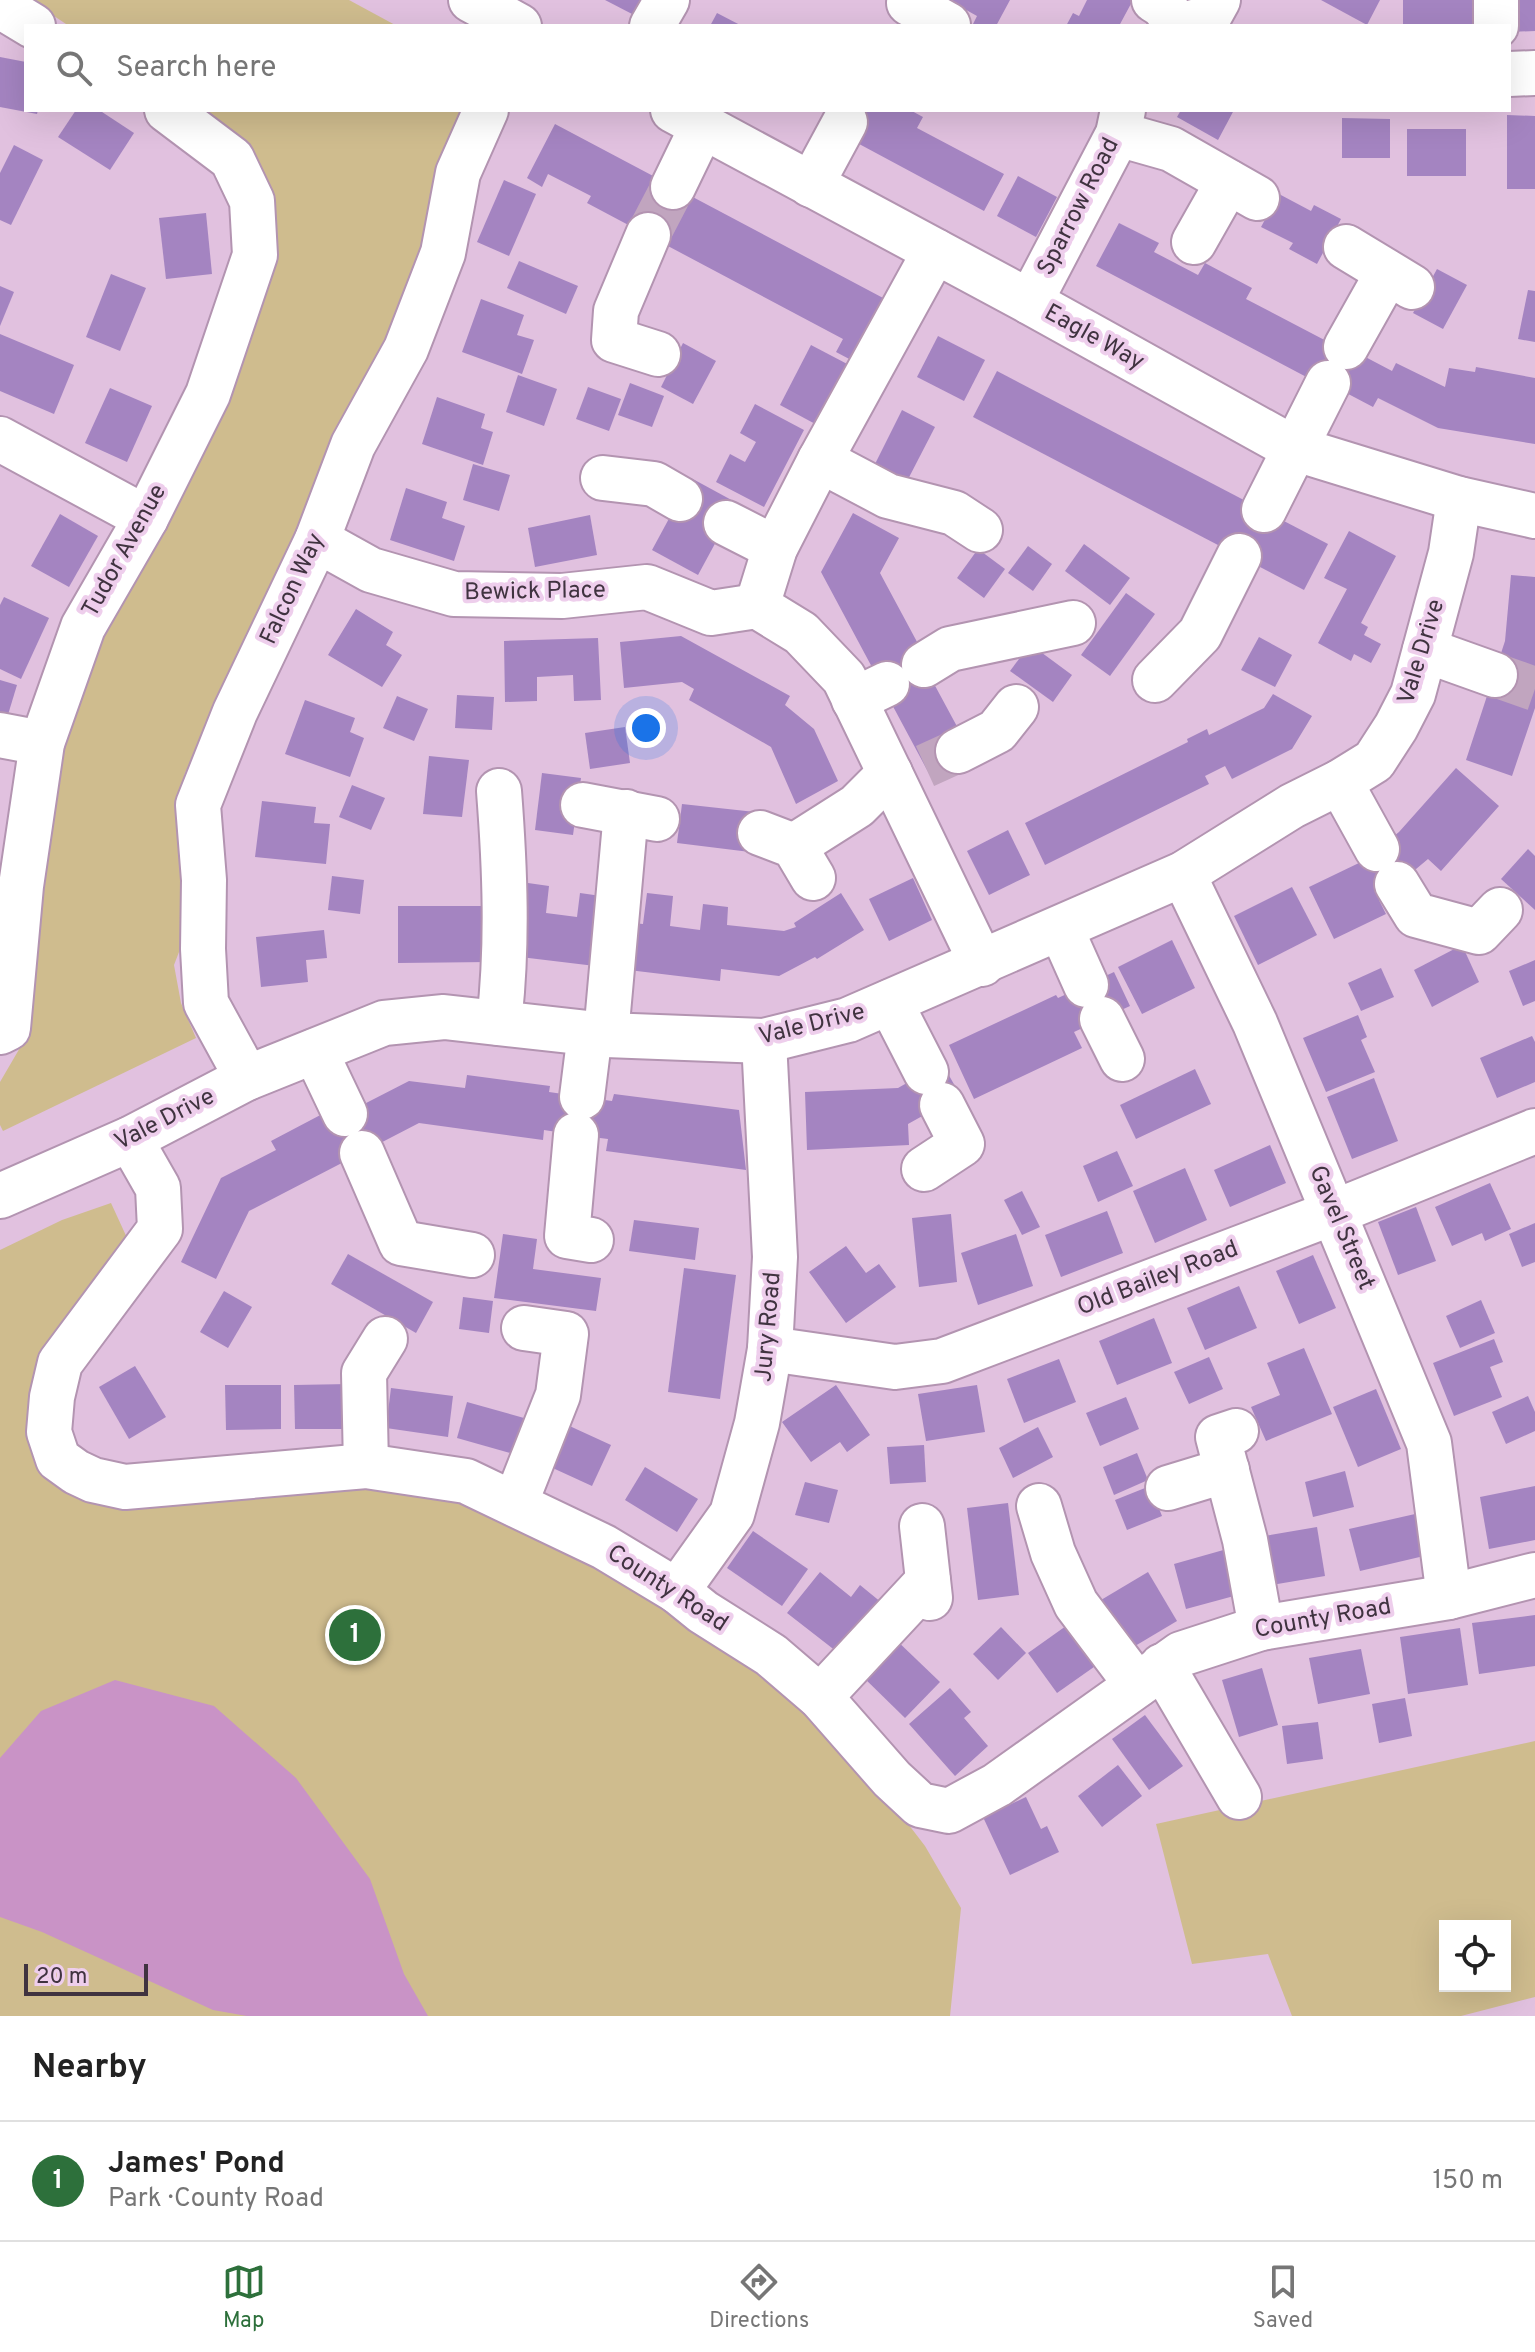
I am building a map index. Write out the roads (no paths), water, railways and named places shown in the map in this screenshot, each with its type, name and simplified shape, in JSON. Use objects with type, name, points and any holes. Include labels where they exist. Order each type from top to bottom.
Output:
[{"type":"street","points":[[471,0],[515,24]]},
{"type":"street","points":[[653,24],[667,0]]},
{"type":"street","points":[[1154,0],[1202,19]]},
{"type":"street","points":[[1496,0],[1496,24]]},
{"type":"street","points":[[0,6],[30,24]]},
{"type":"street","points":[[906,10],[945,24]]},
{"type":"street","points":[[1511,74],[1535,73]]},
{"type":"street","name":"Tudor Avenue","points":[[0,1032],[8,1028],[21,886],[42,743],[83,627],[146,518],[208,394],[255,255],[252,201],[232,159],[170,112]]},
{"type":"street","name":"Falcon Way","points":[[247,1078],[206,1003],[204,880],[198,805],[235,712],[317,540],[353,445],[406,349],[443,253],[458,173],[485,112]]},
{"type":"street","points":[[673,187],[688,118]]},
{"type":"street","name":"Eagle Way","points":[[688,118],[1293,448],[1459,499],[1535,516]]},
{"type":"street","points":[[811,185],[845,122]]},
{"type":"street","points":[[1120,122],[1242,190],[1194,242]]},
{"type":"street","name":"Sparrow Road","points":[[1030,302],[1120,122]]},
{"type":"street","points":[[648,235],[607,308],[614,340],[658,354]]},
{"type":"street","points":[[1264,510],[1337,365],[1400,280],[1346,247]]},
{"type":"street","points":[[935,251],[775,548],[757,606],[801,633],[844,678],[888,683],[950,649],[1073,623]]},
{"type":"street","points":[[0,439],[146,518]]},
{"type":"street","points":[[820,460],[888,496],[954,513],[980,530]]},
{"type":"street","points":[[603,478],[654,484],[680,499]]},
{"type":"street","name":"Vale Drive","points":[[0,1195],[130,1139],[247,1078],[384,1023],[444,1017],[598,1034],[764,1041],[848,1020],[1183,874],[1292,806],[1374,761],[1413,694],[1451,553],[1459,499]]},
{"type":"street","points":[[726,523],[775,548]]},
{"type":"street","name":"Bewick Place","points":[[317,540],[371,570],[454,594],[562,596],[647,587],[711,613],[757,606]]},
{"type":"street","points":[[1155,680],[1200,634],[1239,556]]},
{"type":"street","points":[[1425,650],[1495,675]]},
{"type":"street","points":[[888,683],[982,964]]},
{"type":"street","points":[[789,852],[917,768],[997,731],[1016,707]]},
{"type":"street","points":[[0,735],[42,743]]},
{"type":"street","points":[[1340,782],[1416,915],[1479,932],[1500,910]]},
{"type":"street","points":[[499,790],[506,881],[504,973],[499,1023]]},
{"type":"street","points":[[583,805],[641,815],[579,1116],[567,1236],[591,1240]]},
{"type":"street","name":"Gavel Street","points":[[1183,874],[1255,1023],[1429,1443],[1449,1597]]},
{"type":"street","points":[[1061,929],[1122,1059]]},
{"type":"street","points":[[890,1002],[962,1144],[924,1169]]},
{"type":"street","name":"Jury Road","points":[[677,1591],[732,1514],[757,1423],[770,1349],[775,1257],[764,1041]]},
{"type":"street","points":[[315,1051],[401,1243],[472,1255]]},
{"type":"street","name":"Old Bailey Road","points":[[770,1349],[895,1367],[942,1361],[1335,1212],[1535,1131]]},
{"type":"street","name":"County Road","points":[[130,1139],[158,1188],[160,1229],[60,1363],[52,1397],[49,1432],[58,1459],[93,1480],[125,1487],[366,1466],[466,1481],[604,1547],[677,1591],[703,1612],[771,1655],[820,1697],[892,1779],[920,1805],[949,1811],[997,1785],[1181,1654],[1261,1628],[1449,1597],[1535,1575]]},
{"type":"street","points":[[515,1504],[558,1395],[566,1334],[524,1328]]},
{"type":"street","points":[[366,1466],[364,1373],[385,1339]]},
{"type":"street","points":[[1168,1488],[1232,1450],[1261,1628]]},
{"type":"street","points":[[1039,1506],[1053,1553],[1076,1604],[1150,1676],[1239,1797]]},
{"type":"street","points":[[820,1697],[929,1590],[922,1526]]},
{"type":"tunnel","points":[[648,235],[673,187]]},
{"type":"tunnel","points":[[1495,675],[1535,689]]},
{"type":"tunnel","points":[[925,766],[958,751]]},
{"type":"place","name":"James' Pond","points":[[355,1635]]}]
